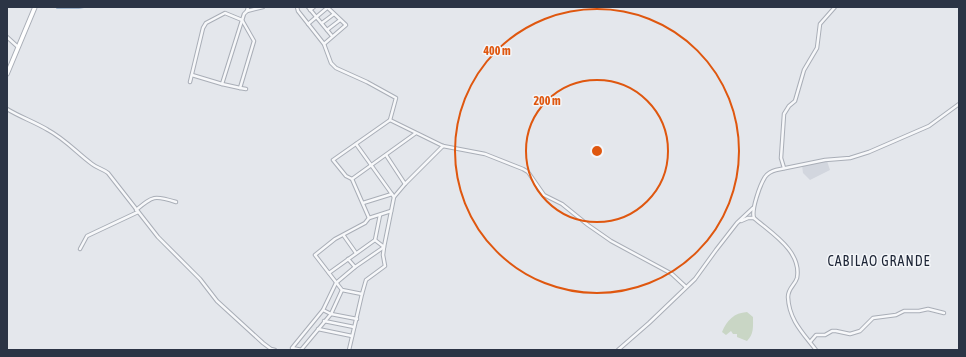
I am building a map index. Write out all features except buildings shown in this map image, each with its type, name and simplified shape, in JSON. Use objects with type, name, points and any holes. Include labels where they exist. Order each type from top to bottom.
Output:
[{"type":"main road","points":[[7,74],[35,7]]},
{"type":"street","points":[[222,84],[244,14],[247,12],[248,7]]},
{"type":"street","points":[[247,12],[264,7]]},
{"type":"street","points":[[297,7],[298,11],[324,44],[330,63],[336,68],[367,82],[396,98],[390,120],[333,160],[346,176],[352,179],[370,218]]},
{"type":"street","points":[[308,7],[332,36]]},
{"type":"street","points":[[310,10],[314,7]]},
{"type":"street","points":[[784,168],[782,158],[784,114],[789,106],[795,101],[804,70],[817,48],[820,24],[836,7]]},
{"type":"street","points":[[308,24],[327,8],[346,25],[324,44]]},
{"type":"street","points":[[190,82],[203,28],[206,23],[226,14],[242,20],[254,41],[240,88]]},
{"type":"street","points":[[322,23],[334,14]]},
{"type":"street","points":[[327,30],[340,20]]},
{"type":"street","points":[[7,38],[18,48]]},
{"type":"street","points":[[192,75],[246,89]]},
{"type":"street","points":[[816,350],[797,327],[788,299],[788,293],[797,276],[794,258],[789,249],[754,218],[753,215],[753,208],[767,175],[772,171],[784,168],[818,161],[850,158],[869,152],[929,126],[959,104]]},
{"type":"street","points":[[7,109],[49,130],[75,149],[93,165],[108,173],[158,237],[200,279],[217,301],[267,346],[275,350]]},
{"type":"street","points":[[390,120],[444,146],[485,154],[528,172],[544,195],[562,204],[611,241],[672,274],[686,287]]},
{"type":"street","points":[[352,179],[416,133]]},
{"type":"street","points":[[349,350],[366,280],[386,266],[383,255],[393,196],[356,144]]},
{"type":"street","points":[[364,203],[393,196],[444,146]]},
{"type":"street","points":[[386,155],[405,184]]},
{"type":"street","points":[[80,249],[87,236],[137,211],[153,197],[176,202]]},
{"type":"street","points":[[618,350],[686,287],[700,272],[737,223],[753,208]]},
{"type":"street","points":[[362,294],[342,290],[315,255],[335,239],[344,236],[365,223],[370,218],[391,211]]},
{"type":"street","points":[[329,273],[375,240],[380,215]]},
{"type":"street","points":[[737,223],[745,219],[754,218]]},
{"type":"street","points":[[344,236],[356,253]]},
{"type":"street","points":[[375,240],[384,247]]},
{"type":"street","points":[[291,349],[323,310],[336,283],[354,267],[384,247]]},
{"type":"street","points":[[348,259],[354,267]]},
{"type":"street","points":[[291,349],[301,350],[331,314],[342,290]]},
{"type":"street","points":[[810,342],[816,335],[825,335],[832,331],[847,334],[860,331],[873,318],[896,315],[904,311],[930,309],[944,313]]},
{"type":"street","points":[[323,310],[331,314],[356,319]]},
{"type":"street","points":[[324,321],[354,327]]},
{"type":"street","points":[[318,329],[352,336]]},
{"type":"shaded area","points":[[827,161],[830,170],[810,180],[803,173],[802,165]]},
{"type":"green space","points":[[747,312],[753,317],[753,330],[747,341],[737,337],[737,334],[733,334],[731,331],[726,335],[722,332],[726,324],[732,318],[738,314]]},
{"type":"water","points":[[57,7],[89,7],[79,9],[56,9]]},
{"type":"district","name":"CABILAO GRANDE","points":[[879,261]]}]
